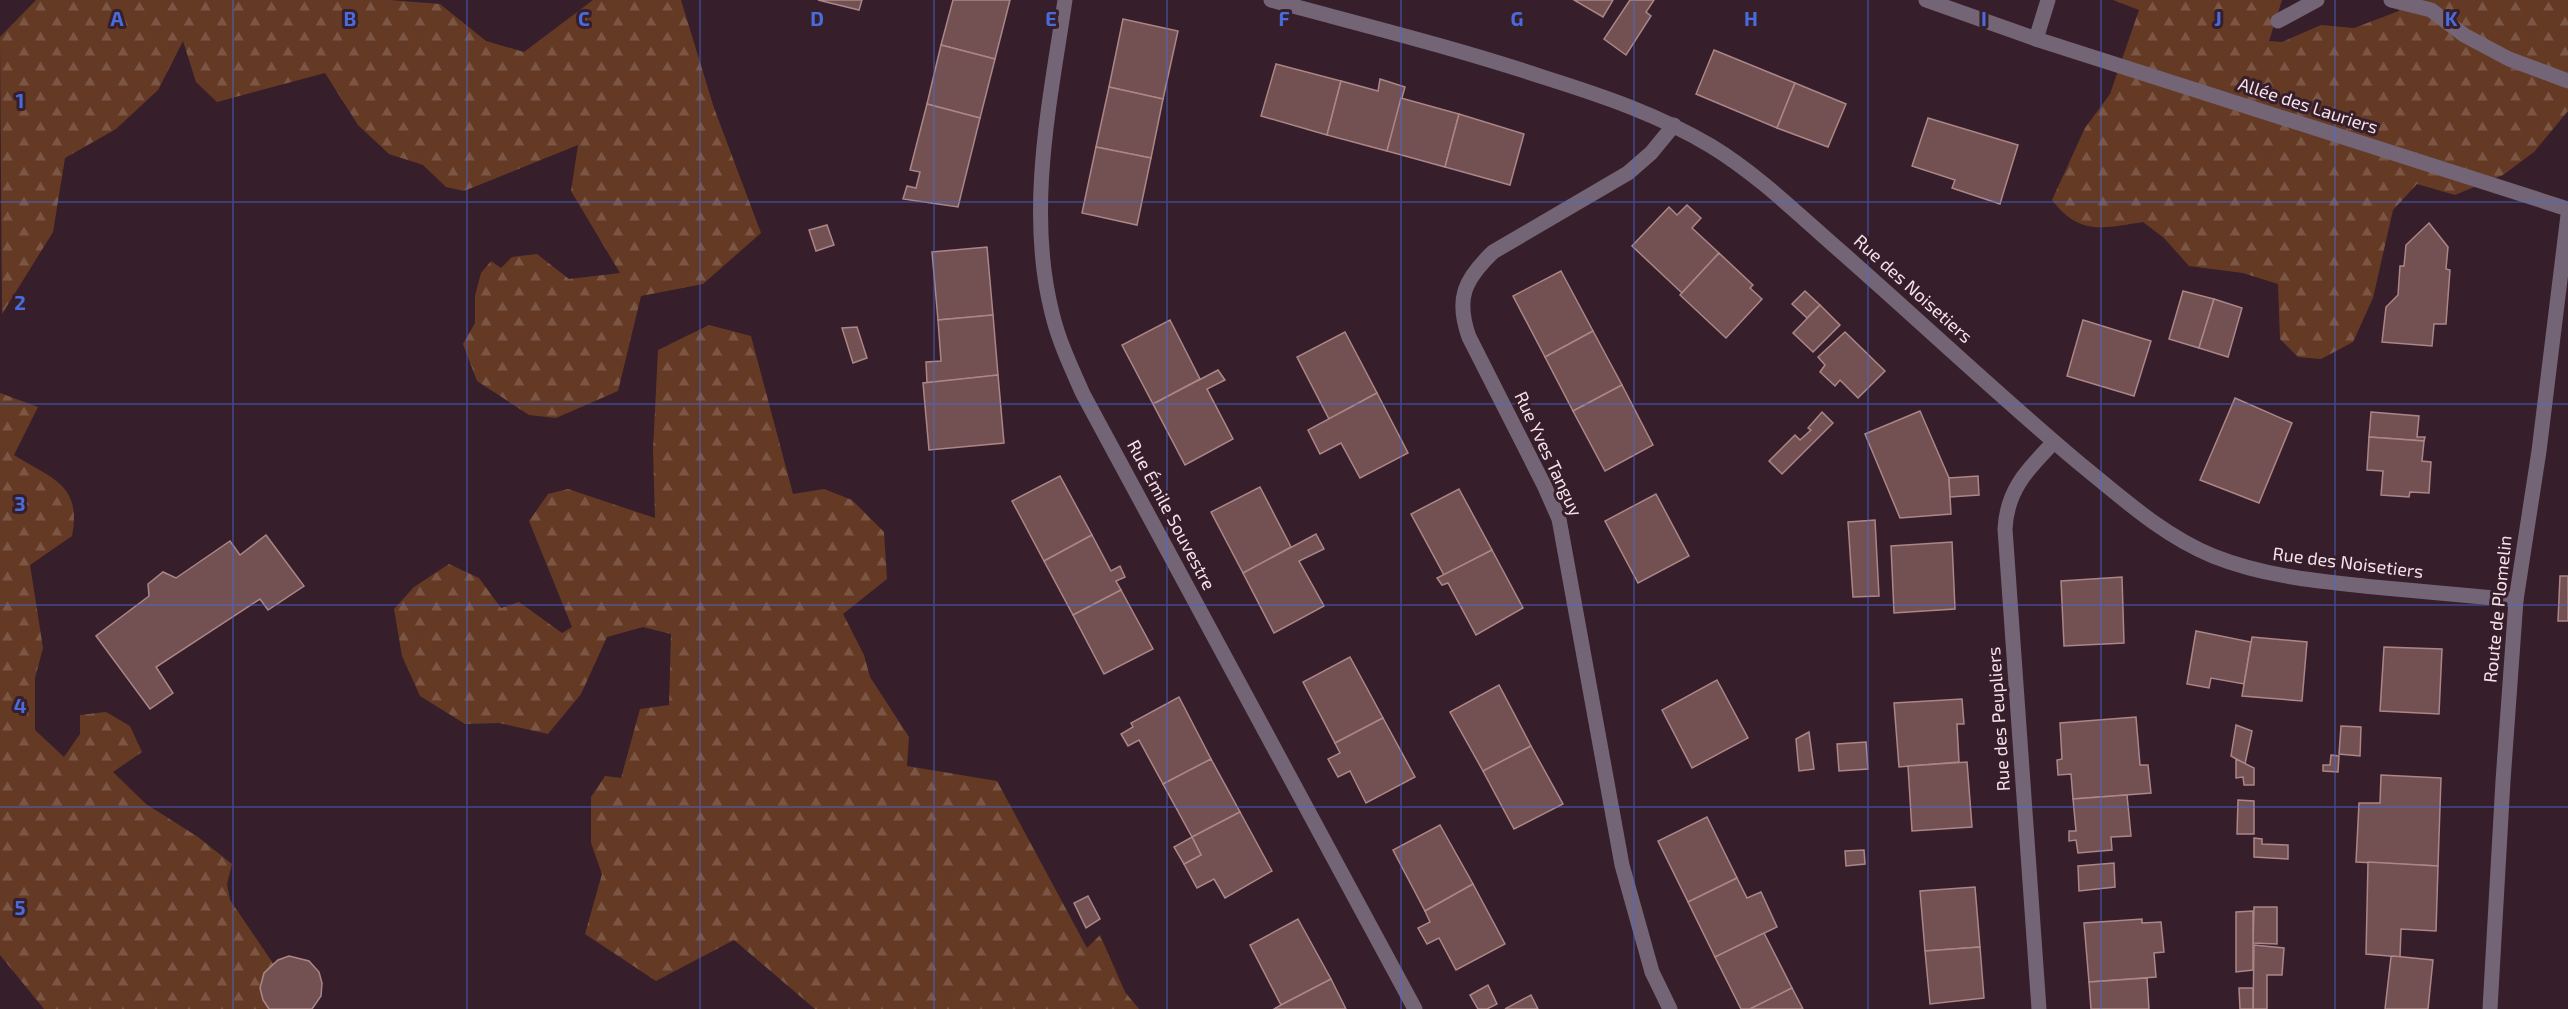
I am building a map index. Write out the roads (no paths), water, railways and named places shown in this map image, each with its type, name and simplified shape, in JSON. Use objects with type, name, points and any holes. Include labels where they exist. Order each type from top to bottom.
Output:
[{"type":"street","name":"Rue Émile Souvestre","points":[[1065,0],[1045,138],[1041,185],[1045,276],[1062,348],[1083,394],[1415,1009]]},
{"type":"street","name":"Rue des Noisetiers","points":[[1271,0],[1497,62],[1627,105],[1674,125],[1713,147],[1801,216],[2054,442],[2128,504],[2168,533],[2210,555],[2254,571],[2297,580],[2516,600]]},
{"type":"street","name":"Allée des Lauriers","points":[[1926,0],[2036,39],[2568,209]]},
{"type":"street","points":[[2036,39],[2049,0]]},
{"type":"street","points":[[2278,21],[2316,0]]},
{"type":"street","points":[[2391,0],[2431,10],[2464,35],[2509,60],[2568,81]]},
{"type":"street","name":"Rue Yves Tanguy","points":[[1670,1009],[1652,972],[1622,865],[1559,519],[1469,337],[1463,322],[1461,304],[1468,280],[1477,267],[1493,252],[1628,173],[1651,153],[1674,125]]},
{"type":"street","name":"Route de Plomelin","points":[[2490,1009],[2516,600],[2539,451],[2568,215]]},
{"type":"street","name":"Rue des Peupliers","points":[[2038,1009],[2005,529],[2010,498],[2025,473],[2054,442]]}]
